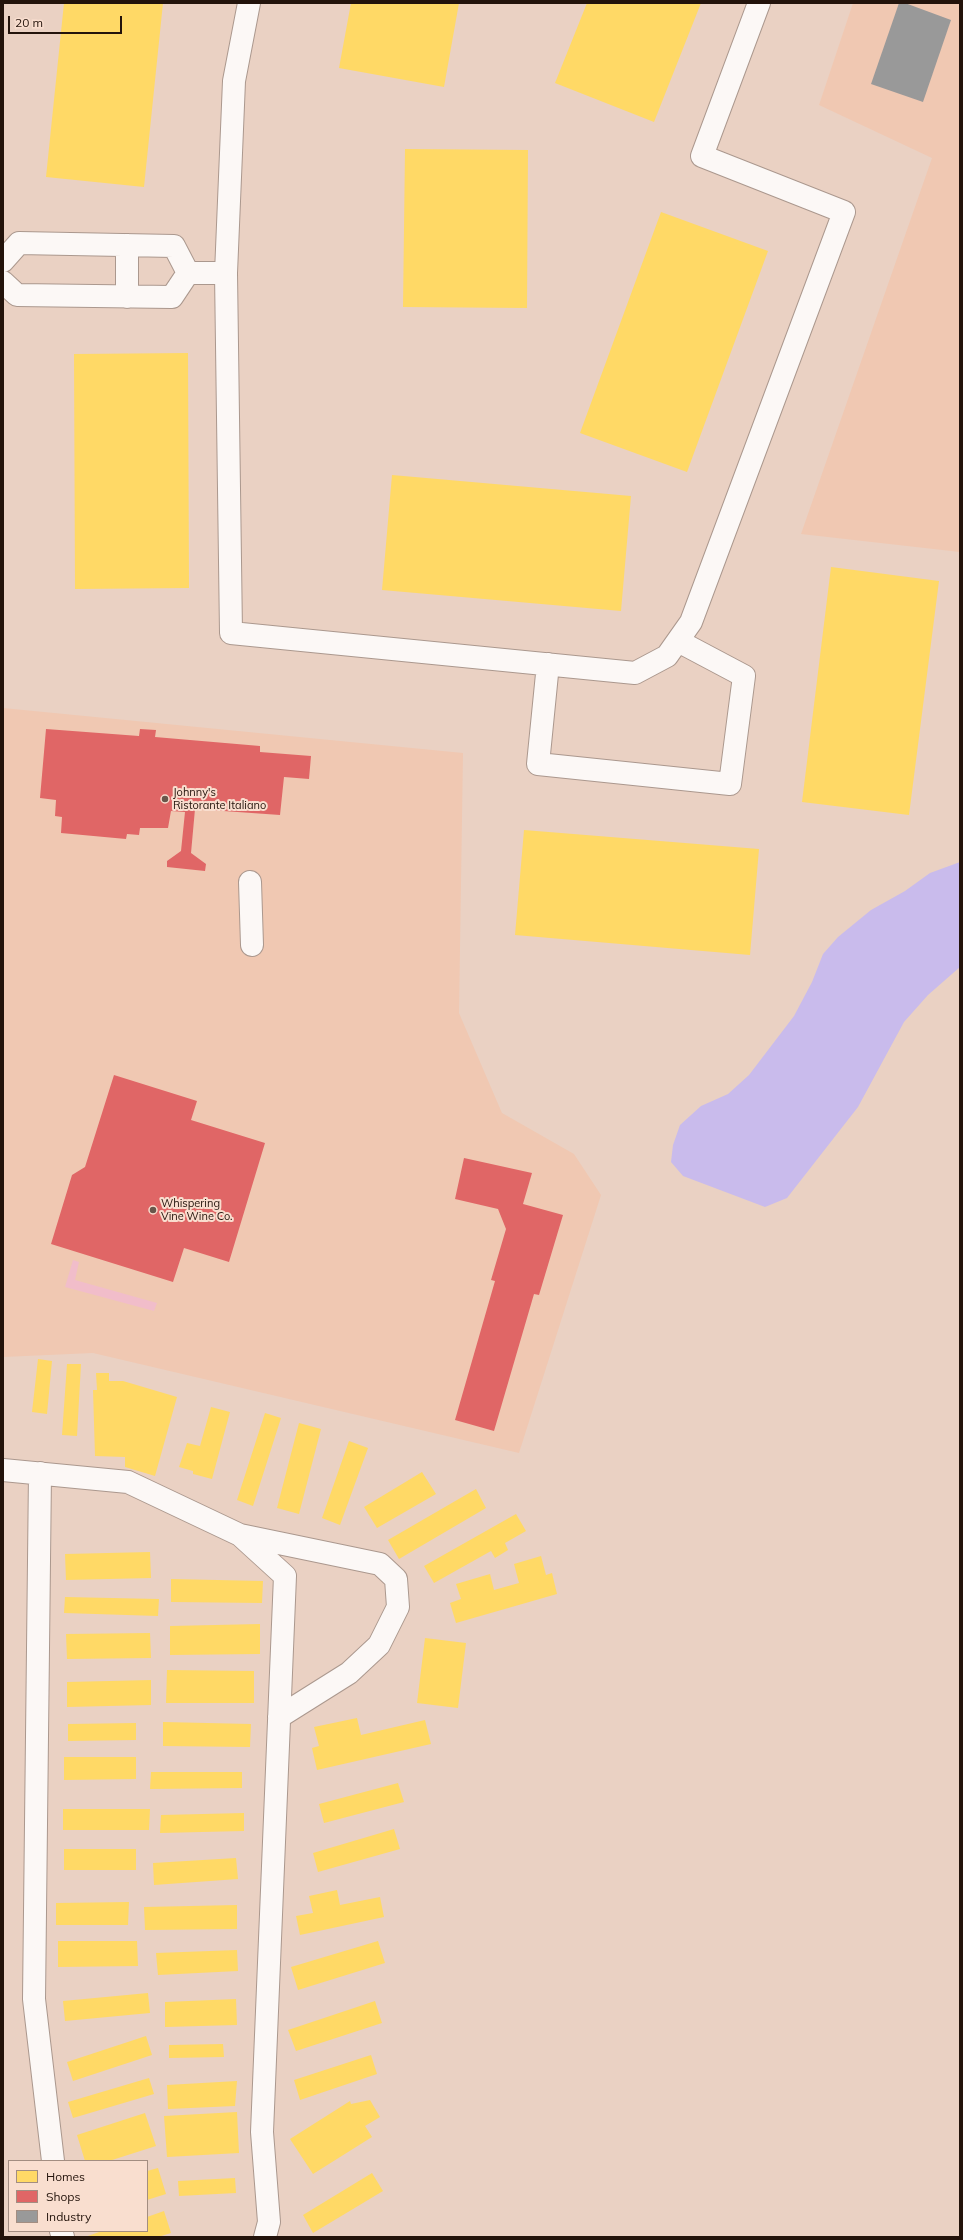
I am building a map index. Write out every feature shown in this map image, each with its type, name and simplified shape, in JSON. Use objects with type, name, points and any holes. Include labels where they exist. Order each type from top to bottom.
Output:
[{"type":"street","points":[[249,3],[234,81],[226,273],[230,633],[635,673],[667,656],[691,622],[844,212],[702,156],[759,3]]},
{"type":"street","points":[[3,261],[19,243],[174,246],[188,273]]},
{"type":"street","points":[[127,245],[127,296]]},
{"type":"street","points":[[188,273],[226,273]]},
{"type":"street","points":[[3,282],[17,295],[172,297],[188,273]]},
{"type":"street","points":[[548,664],[538,764],[730,784],[744,676],[678,641]]},
{"type":"street","points":[[250,882],[252,945]]},
{"type":"street","points":[[3,1470],[128,1482],[240,1535],[380,1564],[396,1579],[398,1607],[379,1645],[349,1673],[279,1717]]},
{"type":"street","points":[[40,1473],[34,1999],[53,2160]]},
{"type":"street","points":[[240,1535],[285,1576],[262,2132],[269,2222],[264,2237]]},
{"type":"shaded area","points":[[853,3],[960,3],[960,552],[801,534],[932,158],[819,105]]},
{"type":"shaded area","points":[[3,708],[463,753],[459,1013],[502,1113],[574,1154],[601,1195],[519,1453],[93,1353],[3,1357]]},
{"type":"shaded area","points":[[960,862],[960,967],[928,995],[904,1022],[858,1107],[787,1198],[765,1207],[683,1176],[671,1162],[673,1145],[680,1125],[701,1106],[728,1094],[749,1075],[794,1016],[812,982],[823,954],[838,937],[871,910],[905,891],[930,873]]},
{"type":"shaded area","points":[[73,1260],[79,1262],[75,1280],[157,1303],[154,1311],[65,1287]]},
{"type":"building: Homes","points":[[64,3],[163,3],[144,187],[46,177]]},
{"type":"building: Homes","points":[[351,3],[459,3],[444,87],[339,68]]},
{"type":"building: Homes","points":[[587,3],[701,3],[654,122],[555,83]]},
{"type":"building: Homes","points":[[405,149],[528,150],[527,308],[403,307]]},
{"type":"building: Homes","points":[[661,212],[768,251],[687,472],[580,433]]},
{"type":"building: Homes","points":[[188,353],[189,588],[75,589],[74,354]]},
{"type":"building: Homes","points":[[392,475],[631,496],[621,611],[382,590]]},
{"type":"building: Homes","points":[[831,567],[939,581],[909,815],[802,802]]},
{"type":"building: Homes","points":[[524,830],[759,849],[750,955],[515,935]]},
{"type":"building: Homes","points":[[38,1359],[52,1361],[47,1414],[32,1412]]},
{"type":"building: Homes","points":[[67,1364],[81,1364],[77,1436],[62,1435]]},
{"type":"building: Homes","points":[[96,1373],[109,1373],[109,1381],[123,1381],[177,1397],[155,1476],[125,1467],[125,1457],[95,1456],[93,1390],[97,1390]]},
{"type":"building: Homes","points":[[211,1407],[230,1412],[212,1479],[193,1474],[193,1471],[179,1467],[187,1443],[200,1446]]},
{"type":"building: Homes","points":[[265,1413],[281,1418],[253,1506],[237,1500]]},
{"type":"building: Homes","points":[[299,1423],[321,1429],[299,1514],[277,1508]]},
{"type":"building: Homes","points":[[349,1441],[368,1448],[340,1525],[322,1518]]},
{"type":"building: Homes","points":[[422,1472],[436,1494],[377,1528],[364,1507]]},
{"type":"building: Homes","points":[[476,1489],[486,1508],[399,1559],[388,1540]]},
{"type":"building: Homes","points":[[516,1514],[526,1531],[505,1543],[508,1550],[495,1558],[491,1551],[434,1583],[424,1566]]},
{"type":"building: Homes","points":[[150,1552],[151,1578],[66,1580],[65,1554]]},
{"type":"building: Homes","points":[[541,1556],[546,1575],[552,1573],[557,1594],[456,1623],[450,1603],[461,1599],[456,1584],[490,1574],[494,1590],[519,1583],[514,1564]]},
{"type":"building: Homes","points":[[171,1579],[263,1581],[262,1603],[171,1602]]},
{"type":"building: Homes","points":[[65,1597],[159,1599],[158,1616],[64,1613]]},
{"type":"building: Homes","points":[[260,1624],[260,1654],[170,1655],[170,1626]]},
{"type":"building: Homes","points":[[150,1633],[151,1658],[67,1659],[66,1634]]},
{"type":"building: Homes","points":[[425,1638],[466,1643],[458,1708],[417,1703]]},
{"type":"building: Homes","points":[[167,1670],[254,1671],[254,1703],[166,1703]]},
{"type":"building: Homes","points":[[151,1680],[151,1705],[67,1707],[67,1682]]},
{"type":"building: Homes","points":[[357,1718],[361,1735],[425,1720],[431,1744],[317,1770],[312,1748],[319,1746],[314,1727]]},
{"type":"building: Homes","points":[[163,1722],[251,1724],[250,1747],[163,1746]]},
{"type":"building: Homes","points":[[136,1723],[136,1740],[68,1741],[68,1724]]},
{"type":"building: Homes","points":[[64,1757],[136,1757],[136,1779],[64,1780]]},
{"type":"building: Homes","points":[[151,1772],[242,1772],[242,1788],[150,1789]]},
{"type":"building: Homes","points":[[398,1783],[404,1802],[324,1823],[319,1804]]},
{"type":"building: Homes","points":[[63,1809],[150,1809],[149,1830],[63,1830]]},
{"type":"building: Homes","points":[[244,1813],[244,1831],[160,1833],[161,1815]]},
{"type":"building: Homes","points":[[394,1829],[400,1849],[318,1872],[313,1853]]},
{"type":"building: Homes","points":[[64,1849],[136,1849],[136,1870],[64,1870]]},
{"type":"building: Homes","points":[[236,1858],[238,1879],[154,1885],[153,1863]]},
{"type":"building: Homes","points":[[337,1890],[340,1905],[380,1897],[384,1917],[300,1935],[296,1916],[313,1913],[309,1896]]},
{"type":"building: Homes","points":[[129,1902],[128,1925],[56,1925],[56,1903]]},
{"type":"building: Homes","points":[[237,1905],[237,1929],[145,1930],[144,1907]]},
{"type":"building: Homes","points":[[58,1941],[137,1941],[138,1966],[58,1967]]},
{"type":"building: Homes","points":[[378,1941],[385,1963],[298,1990],[291,1967]]},
{"type":"building: Homes","points":[[237,1950],[238,1971],[158,1975],[156,1953]]},
{"type":"building: Homes","points":[[148,1993],[150,2013],[65,2021],[63,2001]]},
{"type":"building: Homes","points":[[236,1999],[237,2025],[165,2027],[165,2002]]},
{"type":"building: Homes","points":[[375,2001],[382,2023],[296,2051],[288,2030]]},
{"type":"building: Homes","points":[[146,2036],[152,2055],[73,2081],[67,2062]]},
{"type":"building: Homes","points":[[223,2044],[224,2057],[169,2058],[169,2045]]},
{"type":"building: Homes","points":[[371,2055],[377,2074],[300,2100],[294,2080]]},
{"type":"building: Homes","points":[[149,2078],[154,2094],[73,2118],[68,2102]]},
{"type":"building: Homes","points":[[237,2081],[235,2106],[168,2109],[167,2085]]},
{"type":"building: Homes","points":[[370,2100],[380,2117],[365,2126],[372,2137],[313,2174],[290,2139],[350,2101],[351,2104]]},
{"type":"building: Homes","points":[[237,2112],[239,2153],[167,2157],[164,2116]]},
{"type":"building: Homes","points":[[145,2113],[156,2146],[112,2160],[85,2160],[77,2135]]},
{"type":"building: Homes","points":[[158,2168],[166,2194],[148,2200],[148,2171]]},
{"type":"building: Homes","points":[[372,2173],[383,2191],[313,2233],[303,2215]]},
{"type":"building: Homes","points":[[235,2178],[236,2193],[179,2196],[178,2181]]},
{"type":"building: Homes","points":[[164,2211],[171,2233],[158,2237],[85,2237],[99,2232],[148,2232],[148,2217]]},
{"type":"building: Shops","name":"Johnny's Ristorante Italiano","points":[[46,729],[139,736],[140,729],[156,730],[155,737],[260,746],[260,752],[311,756],[309,779],[284,777],[280,815],[195,809],[191,853],[206,864],[205,871],[167,867],[167,861],[181,851],[185,812],[171,811],[168,828],[140,828],[139,835],[127,834],[126,839],[61,833],[62,817],[55,816],[56,800],[40,798]]},
{"type":"building: Shops","name":"Whispering Vine Wine Co.","points":[[114,1075],[197,1101],[191,1120],[265,1143],[229,1262],[184,1248],[173,1282],[51,1244],[72,1175],[85,1167]]},
{"type":"building: Shops","points":[[464,1158],[532,1173],[523,1204],[563,1215],[539,1295],[534,1294],[494,1431],[455,1420],[495,1281],[491,1280],[506,1229],[498,1209],[455,1199]]},
{"type":"building: Industry","points":[[899,3],[905,3],[951,20],[923,102],[871,84]]},
{"type":"place","name":"Johnny's Ristorante Italiano","points":[[165,799]]},
{"type":"place","name":"Whispering Vine Wine Co.","points":[[153,1210]]}]
